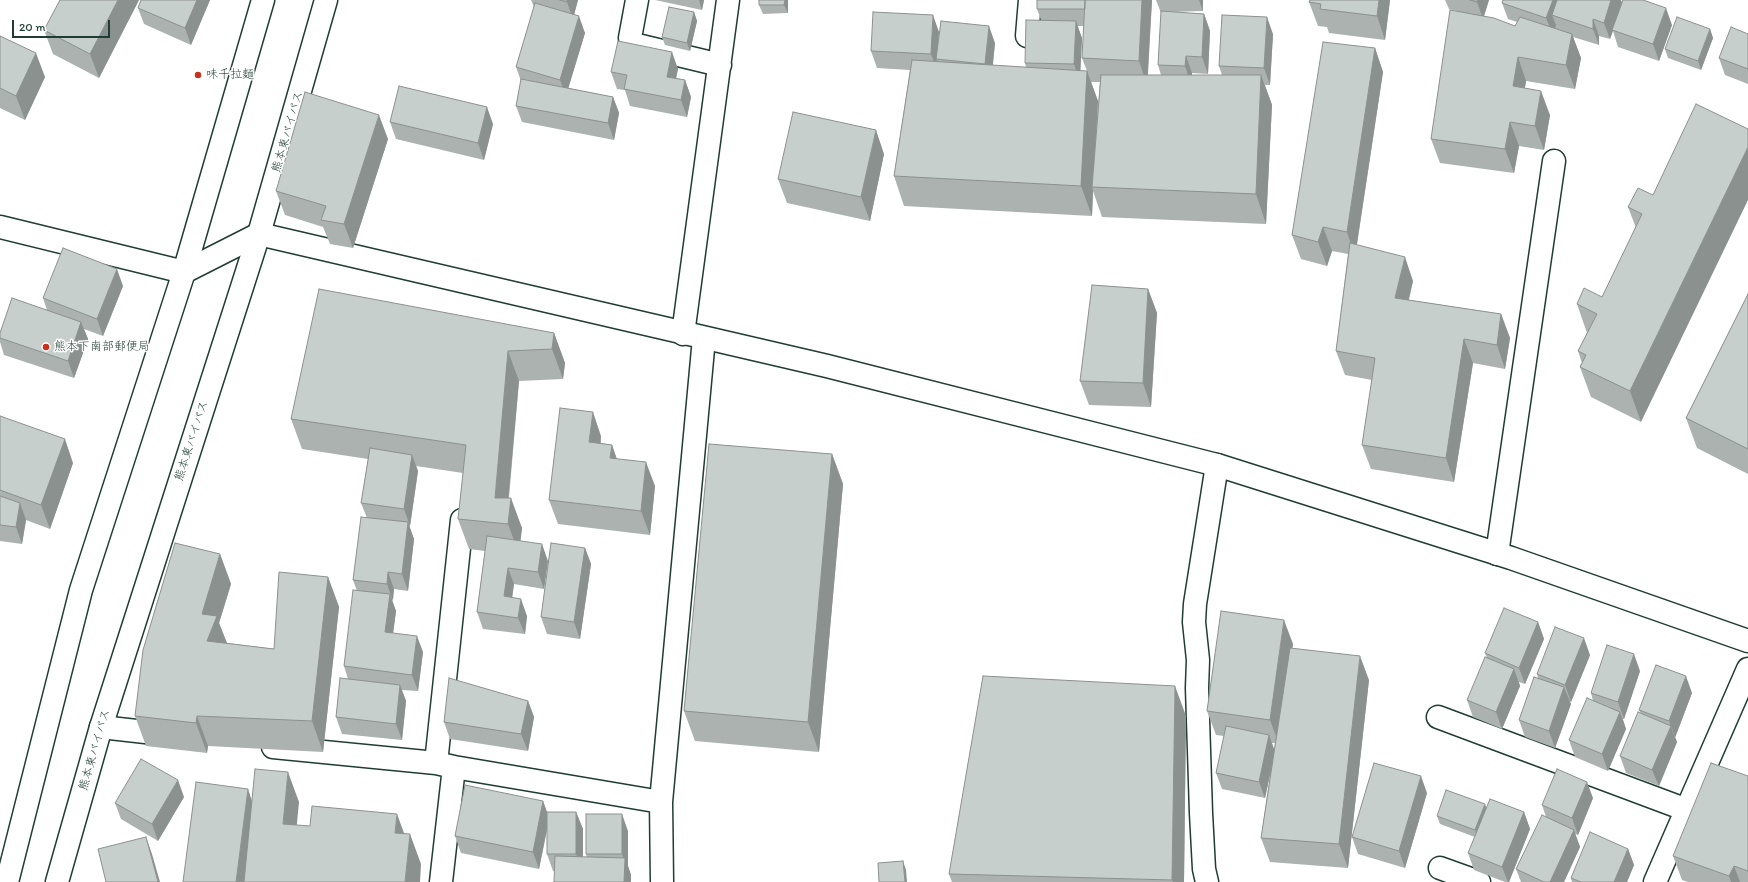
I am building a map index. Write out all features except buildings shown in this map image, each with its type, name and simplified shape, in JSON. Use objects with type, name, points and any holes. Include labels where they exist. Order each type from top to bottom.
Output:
[{"type":"main road","points":[[7,882],[81,590],[184,272],[263,0]]},
{"type":"main road","name":"熊本東バイパス","points":[[58,882],[101,727],[259,234],[326,0]]},
{"type":"main road","points":[[637,0],[630,38],[632,42],[637,45],[720,65]]},
{"type":"main road","points":[[662,882],[661,802],[693,336],[720,65],[728,0]]},
{"type":"main road","points":[[1027,36],[1030,0]]},
{"type":"main road","points":[[1497,554],[1554,161]]},
{"type":"main road","points":[[0,227],[184,272],[259,234],[826,366],[1217,465],[1497,554],[1748,642]]},
{"type":"main road","points":[[1203,875],[1197,688],[1198,660],[1194,622],[1195,604],[1217,465]]},
{"type":"main road","points":[[441,882],[445,765],[462,520]]},
{"type":"main road","points":[[1655,882],[1748,669]]},
{"type":"main road","points":[[1438,717],[1687,810]]},
{"type":"main road","points":[[101,727],[194,738]]},
{"type":"main road","points":[[255,745],[445,765],[661,802]]},
{"type":"main road","points":[[1440,868],[1479,882]]},
{"type":"place","name":"味千拉麵","points":[[198,75]]},
{"type":"place","name":"熊本下南部郵便局","points":[[46,347]]}]
